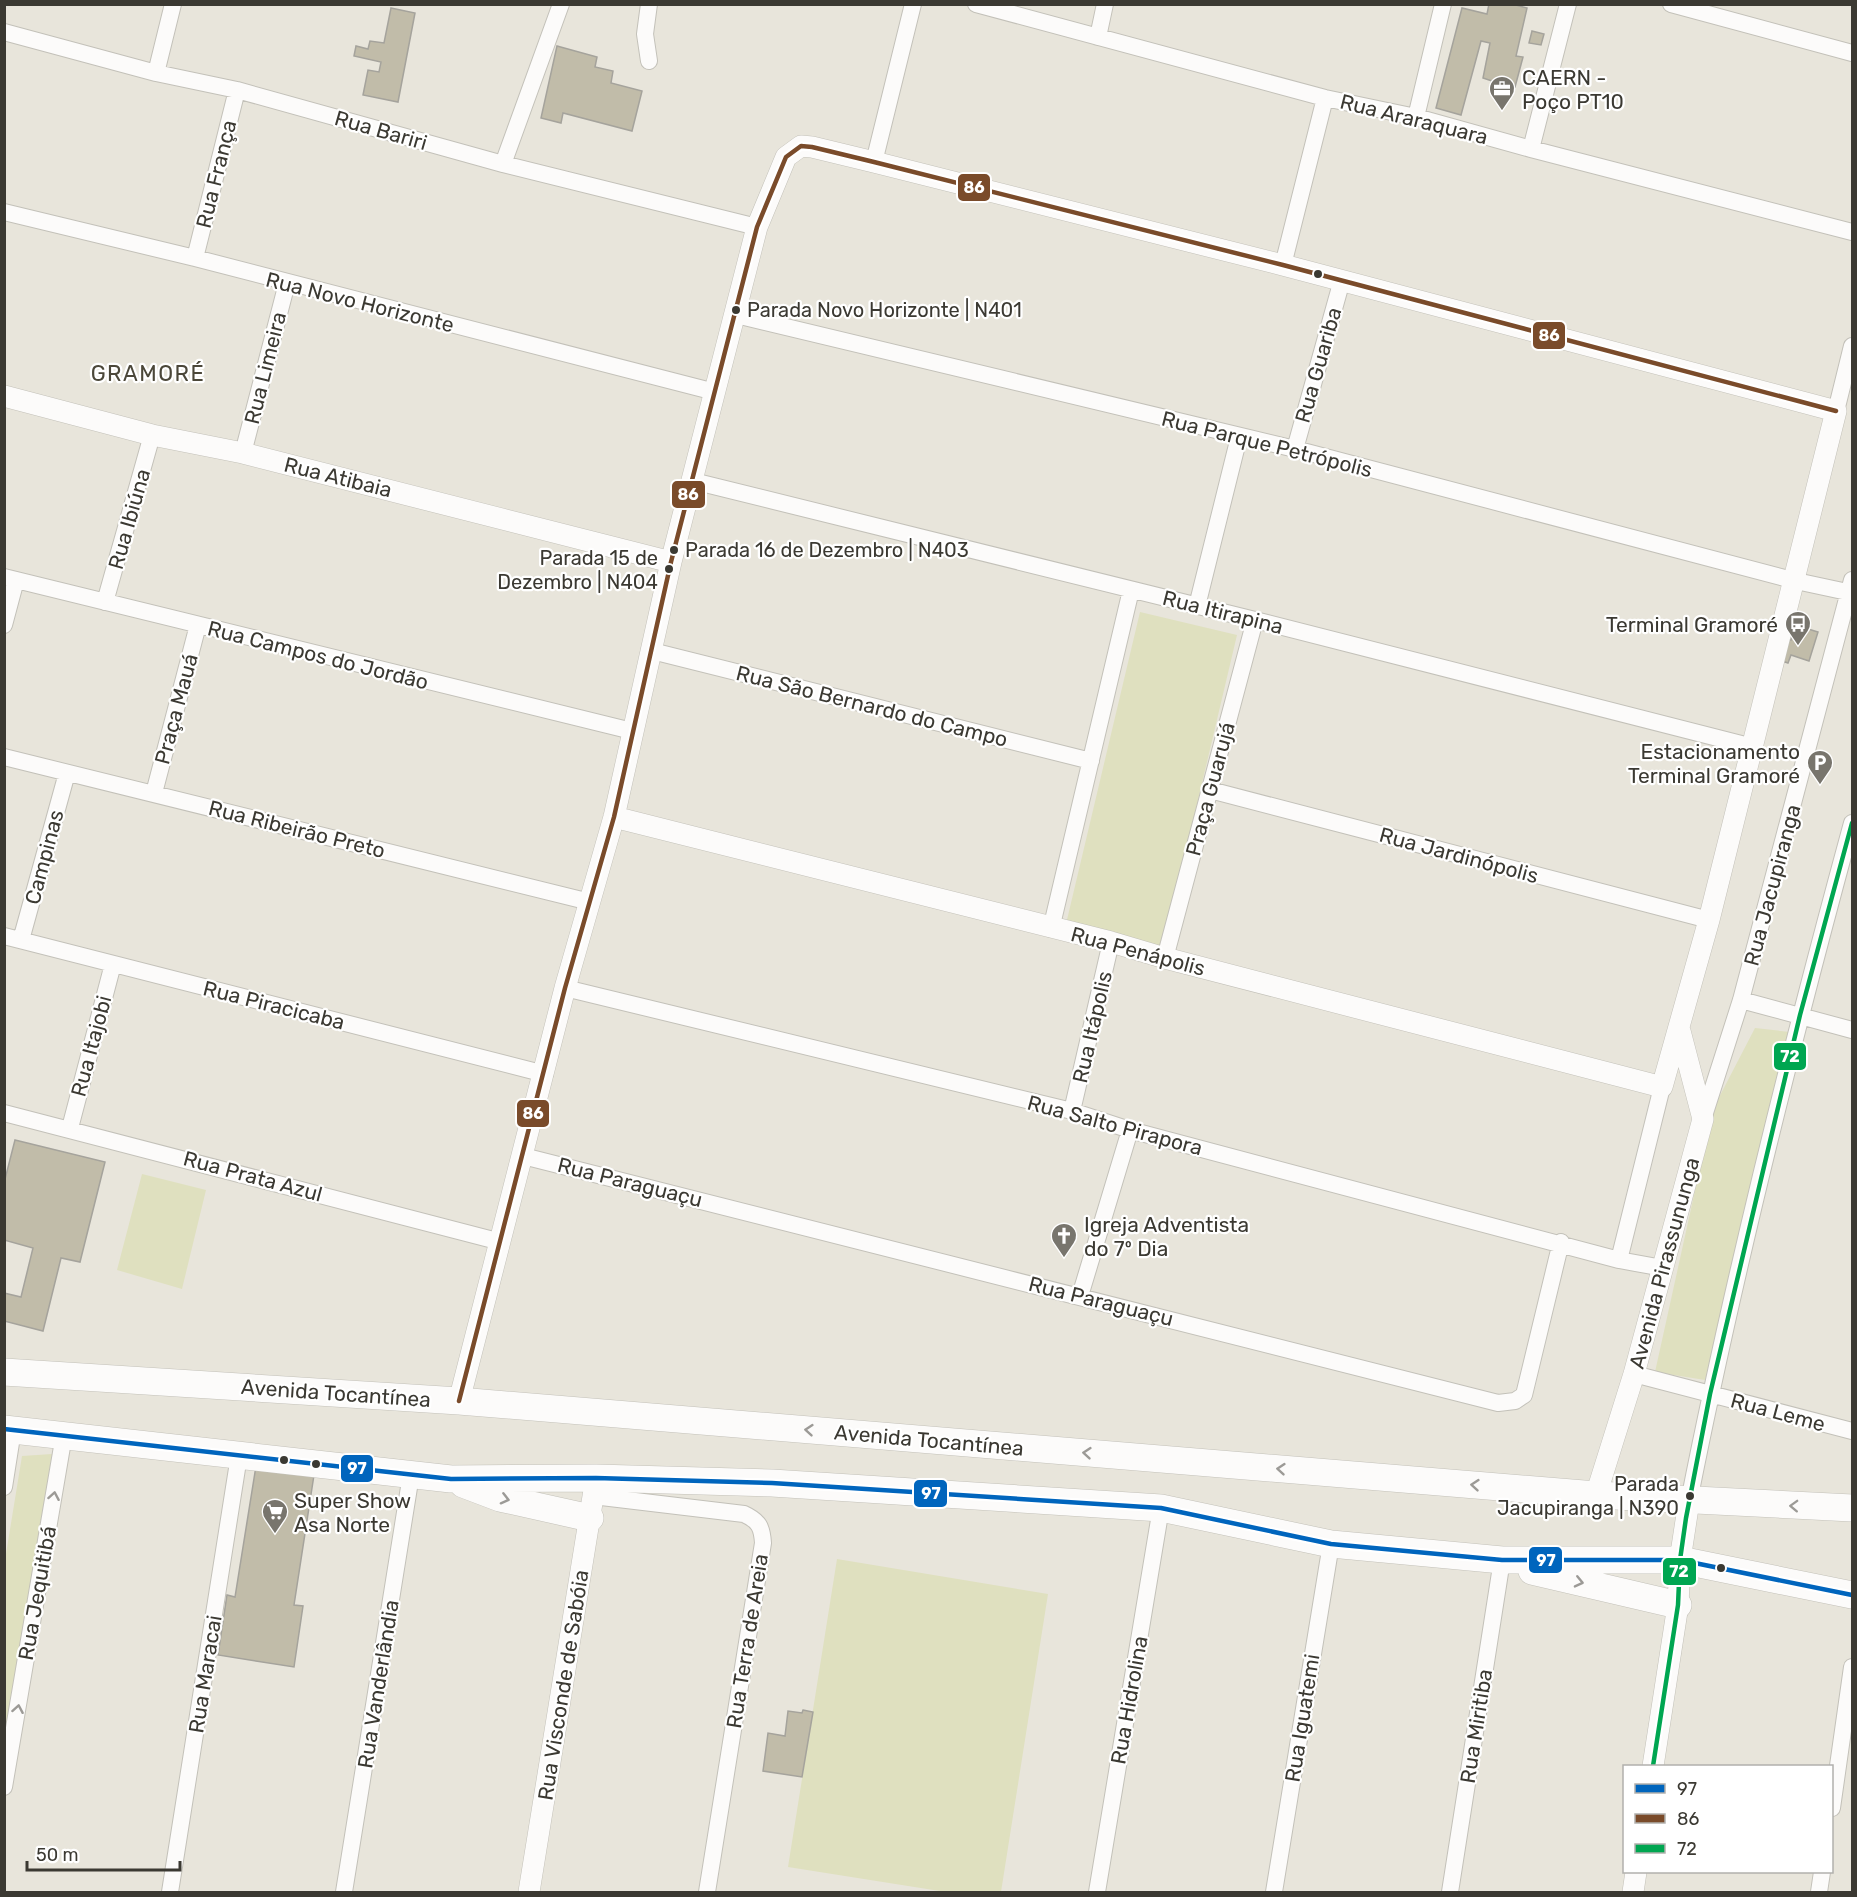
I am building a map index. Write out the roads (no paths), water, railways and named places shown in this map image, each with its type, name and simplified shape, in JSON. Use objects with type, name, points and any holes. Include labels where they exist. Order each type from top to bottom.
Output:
[{"type":"main road","name":"Avenida Tocantínea","points":[[4,1372],[459,1401],[1596,1495],[1852,1508]]},
{"type":"main road","points":[[9,1429],[593,1497]]},
{"type":"main road","points":[[451,1479],[500,1498],[593,1497],[772,1482],[1161,1508],[1330,1544],[1502,1560],[1680,1560],[1852,1595]]},
{"type":"main road","points":[[1502,1560],[1531,1570],[1678,1605]]},
{"type":"street","points":[[156,73],[173,4]]},
{"type":"street","points":[[503,164],[561,4]]},
{"type":"street","points":[[649,4],[645,34],[649,62]]},
{"type":"street","points":[[874,162],[913,4]]},
{"type":"street","name":"Rua Araraquara","points":[[976,4],[1325,98],[1416,117],[1852,232]]},
{"type":"street","points":[[1098,37],[1105,4]]},
{"type":"street","points":[[1416,117],[1443,4]]},
{"type":"street","points":[[1531,149],[1568,4]]},
{"type":"street","points":[[1671,4],[1852,53]]},
{"type":"street","name":"Rua Bariri","points":[[4,32],[156,73],[237,90],[503,164],[757,227]]},
{"type":"street","name":"Rua França","points":[[195,258],[237,90]]},
{"type":"street","points":[[1283,265],[1325,98]]},
{"type":"street","points":[[459,1401],[545,1074],[565,988],[614,816],[671,562],[757,227],[780,166],[786,157],[801,146],[874,162],[1342,280],[1836,411]]},
{"type":"street","name":"Rua Novo Horizonte","points":[[4,212],[195,258],[716,392]]},
{"type":"street","name":"Rua Guariba","points":[[1295,449],[1342,280]]},
{"type":"street","name":"Rua Limeira","points":[[243,453],[286,283]]},
{"type":"street","name":"Rua Parque Petrópolis","points":[[736,315],[1295,449],[1796,581],[1851,588]]},
{"type":"street","name":"Avenida Pirassununga","points":[[1619,1260],[1662,1087],[1709,920],[1796,581],[1852,346]]},
{"type":"street","name":"Rua Atibaia","points":[[4,396],[152,435],[243,453],[671,562]]},
{"type":"street","name":"Rua Ibiúna","points":[[105,602],[152,435]]},
{"type":"street","points":[[1197,606],[1239,437]]},
{"type":"street","name":"Rua Itirapina","points":[[693,481],[1255,620],[1753,747]]},
{"type":"street","points":[[4,625],[10,578]]},
{"type":"street","name":"Rua Campos do Jordão","points":[[10,578],[632,731]]},
{"type":"street","name":"Rua Jacupiranga","points":[[1703,1119],[1741,1000],[1851,588]]},
{"type":"street","points":[[1051,929],[1131,590]]},
{"type":"street","name":"Praça Guarujá","points":[[1165,958],[1255,620]]},
{"type":"street","name":"Praça Mauá","points":[[154,793],[198,625]]},
{"type":"street","name":"Rua São Bernardo do Campo","points":[[652,651],[1091,761]]},
{"type":"street","name":"Rua Ribeirão Preto","points":[[4,757],[590,902]]},
{"type":"street","name":"Campinas","points":[[13,938],[67,773]]},
{"type":"street","name":"Rua Jardinópolis","points":[[1210,790],[1709,920]]},
{"type":"street","name":"Rua Penápolis","points":[[614,816],[1051,929],[1111,942],[1662,1087]]},
{"type":"street","points":[[1653,1765],[1678,1605],[1680,1560],[1689,1501],[1710,1394],[1800,1015],[1852,823]]},
{"type":"street","name":"Rua Piracicaba","points":[[13,938],[545,1074]]},
{"type":"street","name":"Rua Itápolis","points":[[1072,1111],[1111,942]]},
{"type":"street","name":"Rua Itajobi","points":[[70,1128],[113,964]]},
{"type":"street","name":"Rua Salto Pirapora","points":[[565,988],[1072,1111],[1130,1130],[1561,1242],[1619,1260],[1663,1268]]},
{"type":"street","points":[[1741,1000],[1852,1030]]},
{"type":"street","name":"Avenida Pirassununga","points":[[1596,1495],[1634,1374],[1703,1119],[1680,1029]]},
{"type":"street","name":"Rua Prata Azul","points":[[4,1113],[70,1128],[501,1242]]},
{"type":"street","points":[[1080,1296],[1130,1130]]},
{"type":"street","name":"Rua Paraguaçu","points":[[523,1156],[1507,1403],[1524,1395],[1561,1242]]},
{"type":"street","name":"Rua Leme","points":[[1634,1374],[1852,1431]]},
{"type":"street","points":[[4,1487],[9,1429]]},
{"type":"street","name":"Rua Jequitibá","points":[[4,1787],[64,1435]]},
{"type":"street","name":"Rua Maracai","points":[[170,1893],[239,1456]]},
{"type":"street","name":"Rua Vanderlândia","points":[[344,1893],[411,1475]]},
{"type":"street","name":"Rua Visconde de Sabóia","points":[[529,1893],[593,1497]]},
{"type":"street","name":"Rua Terra de Areia","points":[[593,1497],[744,1514],[756,1519],[762,1529],[763,1543],[707,1893]]},
{"type":"street","name":"Rua Hidrolina","points":[[1097,1893],[1161,1508]]},
{"type":"street","name":"Rua Iguatemi","points":[[1274,1893],[1330,1544]]},
{"type":"street","name":"Rua Miritiba","points":[[1450,1893],[1502,1560]]},
{"type":"street","points":[[1833,1801],[1852,1667]]},
{"type":"street","points":[[1633,1893],[1636,1873]]},
{"type":"street","points":[[1819,1893],[1822,1873]]},
{"type":"place","name":"CAERN - Poço PT10","points":[[1502,112]]},
{"type":"place","name":"Parada Novo Horizonte | N401","points":[[736,310]]},
{"type":"place","name":"Parada 16 de Dezembro | N403","points":[[674,550]]},
{"type":"place","name":"Parada 15 de Dezembro | N404","points":[[669,569]]},
{"type":"place","name":"Terminal Gramoré","points":[[1798,647]]},
{"type":"place","name":"Estacionamento Terminal Gramoré","points":[[1820,786]]},
{"type":"place","name":"Igreja Adventista do 7º Dia","points":[[1064,1259]]},
{"type":"place","name":"Parada Jacupiranga | N390","points":[[1690,1496]]},
{"type":"place","name":"Super Show Asa Norte","points":[[275,1535]]},
{"type":"district","name":"GRAMORÉ","points":[[148,373]]}]
